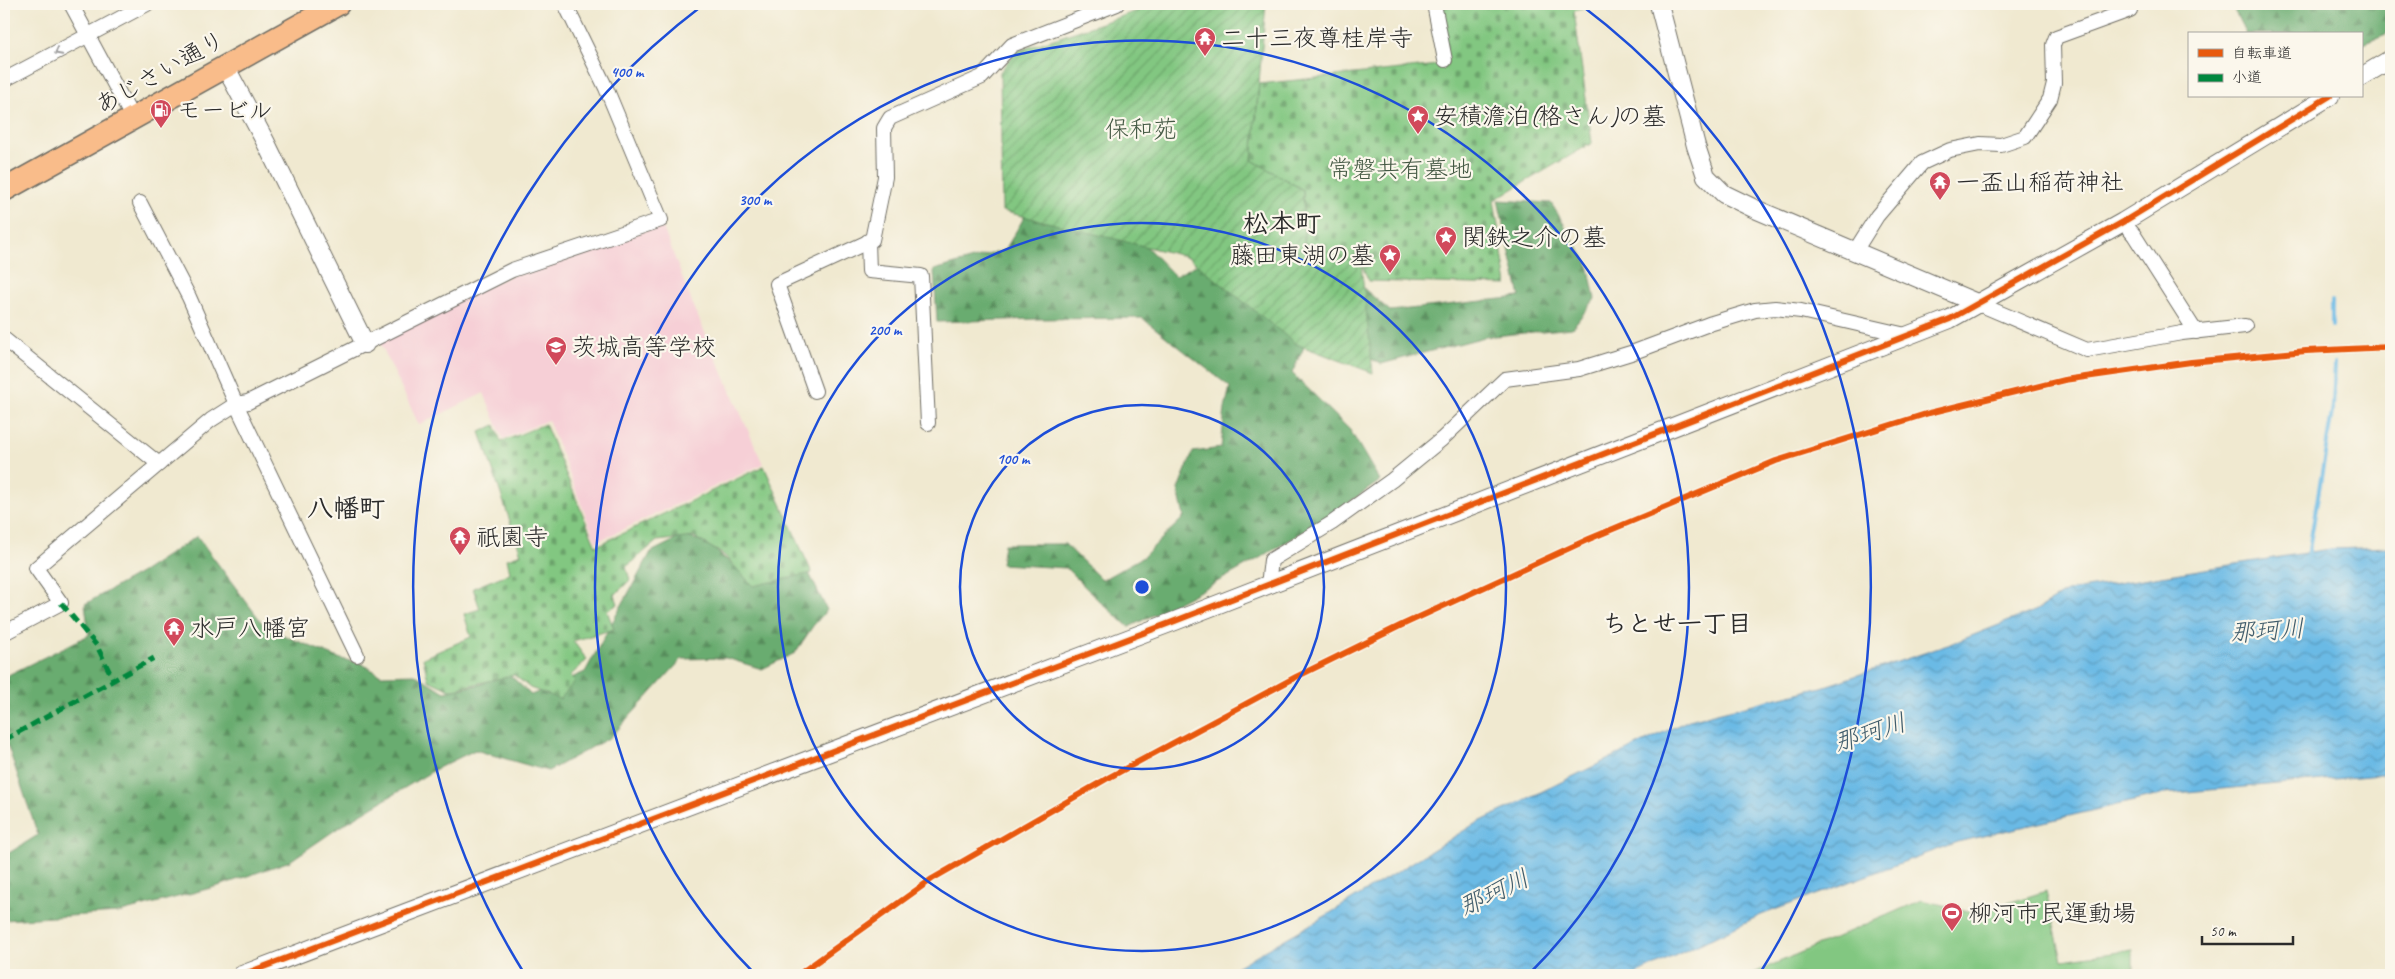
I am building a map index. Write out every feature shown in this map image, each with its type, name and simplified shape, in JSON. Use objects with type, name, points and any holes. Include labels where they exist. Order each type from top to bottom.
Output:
[{"type":"highway","name":"あじさい通り","points":[[6,189],[132,117],[338,4]]},
{"type":"street","points":[[71,4],[132,117]]},
{"type":"street","points":[[4,80],[147,4]]},
{"type":"street","points":[[4,633],[61,602],[36,568],[211,420],[236,404],[248,402],[512,270],[661,220],[606,88],[565,4]]},
{"type":"street","points":[[815,391],[777,284],[872,240],[885,177],[884,128],[890,118],[982,77],[1012,46],[1117,4]]},
{"type":"street","points":[[1434,4],[1444,60]]},
{"type":"street","points":[[1659,4],[1706,176],[1724,194],[2087,350],[2245,326]]},
{"type":"street","points":[[1855,251],[1877,216],[1922,163],[1950,150],[1980,144],[2000,145],[2025,137],[2050,99],[2054,82],[2054,45],[2056,37],[2130,10],[2128,4]]},
{"type":"street","points":[[2362,76],[2390,60]]},
{"type":"street","points":[[225,66],[265,141],[365,344]]},
{"type":"street","points":[[242,975],[1268,585],[1910,336],[1979,304],[2123,222],[2327,98]]},
{"type":"street","points":[[140,202],[188,297],[236,404],[357,655]]},
{"type":"street","points":[[2123,222],[2134,235],[2196,332]]},
{"type":"street","points":[[868,241],[868,271],[921,276],[928,423]]},
{"type":"street","points":[[1268,585],[1271,560],[1332,523],[1392,480],[1442,439],[1506,380],[1579,369],[1756,310],[1775,308],[1801,311],[1910,336]]},
{"type":"street","points":[[4,339],[159,464]]},
{"type":"shaded area","name":"茨城高等学校","points":[[662,225],[695,310],[763,464],[596,542],[548,420],[503,439],[484,393],[419,425],[379,340],[514,274]]},
{"type":"green space","name":"保和苑","points":[[1158,4],[1266,4],[1252,160],[1303,190],[1304,243],[1361,264],[1373,373],[1296,344],[1188,257],[1002,211],[1000,72],[1015,52]]},
{"type":"green space","name":"常磐共有墓地","points":[[1437,4],[1588,4],[1589,7],[1574,11],[1592,143],[1494,200],[1507,285],[1369,281],[1361,264],[1304,243],[1303,190],[1252,160],[1259,84],[1448,64]]},
{"type":"green space","points":[[2239,4],[2391,4],[2391,32],[2362,44],[2362,32],[2245,32],[2234,10]]},
{"type":"green space","points":[[1036,197],[1134,234],[1175,276],[1213,256],[1361,286],[1390,311],[1520,297],[1498,200],[1551,203],[1588,264],[1595,299],[1572,328],[1485,337],[1381,364],[1313,328],[1292,373],[1350,430],[1380,481],[1289,541],[1194,594],[1129,627],[1066,568],[1001,564],[1004,544],[1065,544],[1102,580],[1143,557],[1184,517],[1178,489],[1193,452],[1221,448],[1225,408],[1230,387],[1142,318],[937,322],[934,270],[1005,250]]},
{"type":"green space","points":[[545,424],[596,546],[764,466],[812,573],[753,586],[724,555],[694,537],[657,541],[626,567],[630,580],[615,595],[618,604],[607,611],[614,629],[573,641],[587,660],[570,676],[575,681],[560,699],[530,688],[514,675],[450,690],[428,680],[423,658],[471,637],[464,614],[480,609],[473,588],[510,573],[507,559],[521,554],[480,432],[495,425],[501,442]]},
{"type":"green space","points":[[197,536],[266,628],[341,659],[360,663],[381,675],[414,674],[445,692],[482,684],[507,672],[531,695],[585,672],[651,552],[683,536],[705,542],[737,568],[752,584],[809,573],[827,610],[813,626],[795,653],[762,669],[726,658],[682,659],[611,737],[548,771],[475,750],[436,769],[341,826],[290,861],[222,885],[118,913],[4,920],[4,856],[38,835],[4,735],[4,677],[89,635],[85,604],[142,572]]},
{"type":"green space","name":"柳河市民運動場","points":[[2046,891],[2062,960],[2133,950],[2133,974],[1749,975],[1922,900],[1977,913]]},
{"type":"water","name":"那珂川","points":[[2391,547],[2391,774],[2164,794],[1957,842],[1761,915],[1634,975],[1222,975],[1327,915],[1473,825],[1689,720],[1822,687],[1951,644],[2037,610],[2068,591],[2330,549]]},
{"type":"waterway","points":[[2332,301],[2332,326]]},
{"type":"waterway","points":[[2308,556],[2333,406],[2335,363]]},
{"type":"marked path","points":[[61,603],[97,646],[113,679]]},
{"type":"marked path","points":[[4,740],[154,658]]},
{"type":"cycle path","points":[[242,975],[1175,621],[1950,319],[2123,222],[2327,98]]},
{"type":"cycle path","points":[[798,975],[932,879],[1108,778],[1296,677],[1404,624],[1589,539],[1776,461],[1929,413],[2064,380],[2191,362],[2306,351],[2391,347]]},
{"type":"place","name":"二十三夜尊桂岸寺","points":[[1205,57]]},
{"type":"place","name":"モービル","points":[[161,129]]},
{"type":"place","name":"安積澹泊(格さん)の墓","points":[[1418,135]]},
{"type":"place","name":"一盃山稲荷神社","points":[[1940,201]]},
{"type":"place","name":"関鉄之介の墓","points":[[1446,256]]},
{"type":"place","name":"藤田東湖の墓","points":[[1390,274]]},
{"type":"place","name":"茨城高等学校","points":[[556,366]]},
{"type":"place","name":"祇園寺","points":[[460,556]]},
{"type":"place","name":"水戸八幡宮","points":[[174,647]]},
{"type":"place","name":"柳河市民運動場","points":[[1952,932]]},
{"type":"district","name":"松本町","points":[[1282,223]]},
{"type":"district","name":"八幡町","points":[[346,508]]},
{"type":"district","name":"ちとせ一丁目","points":[[1677,624]]}]
